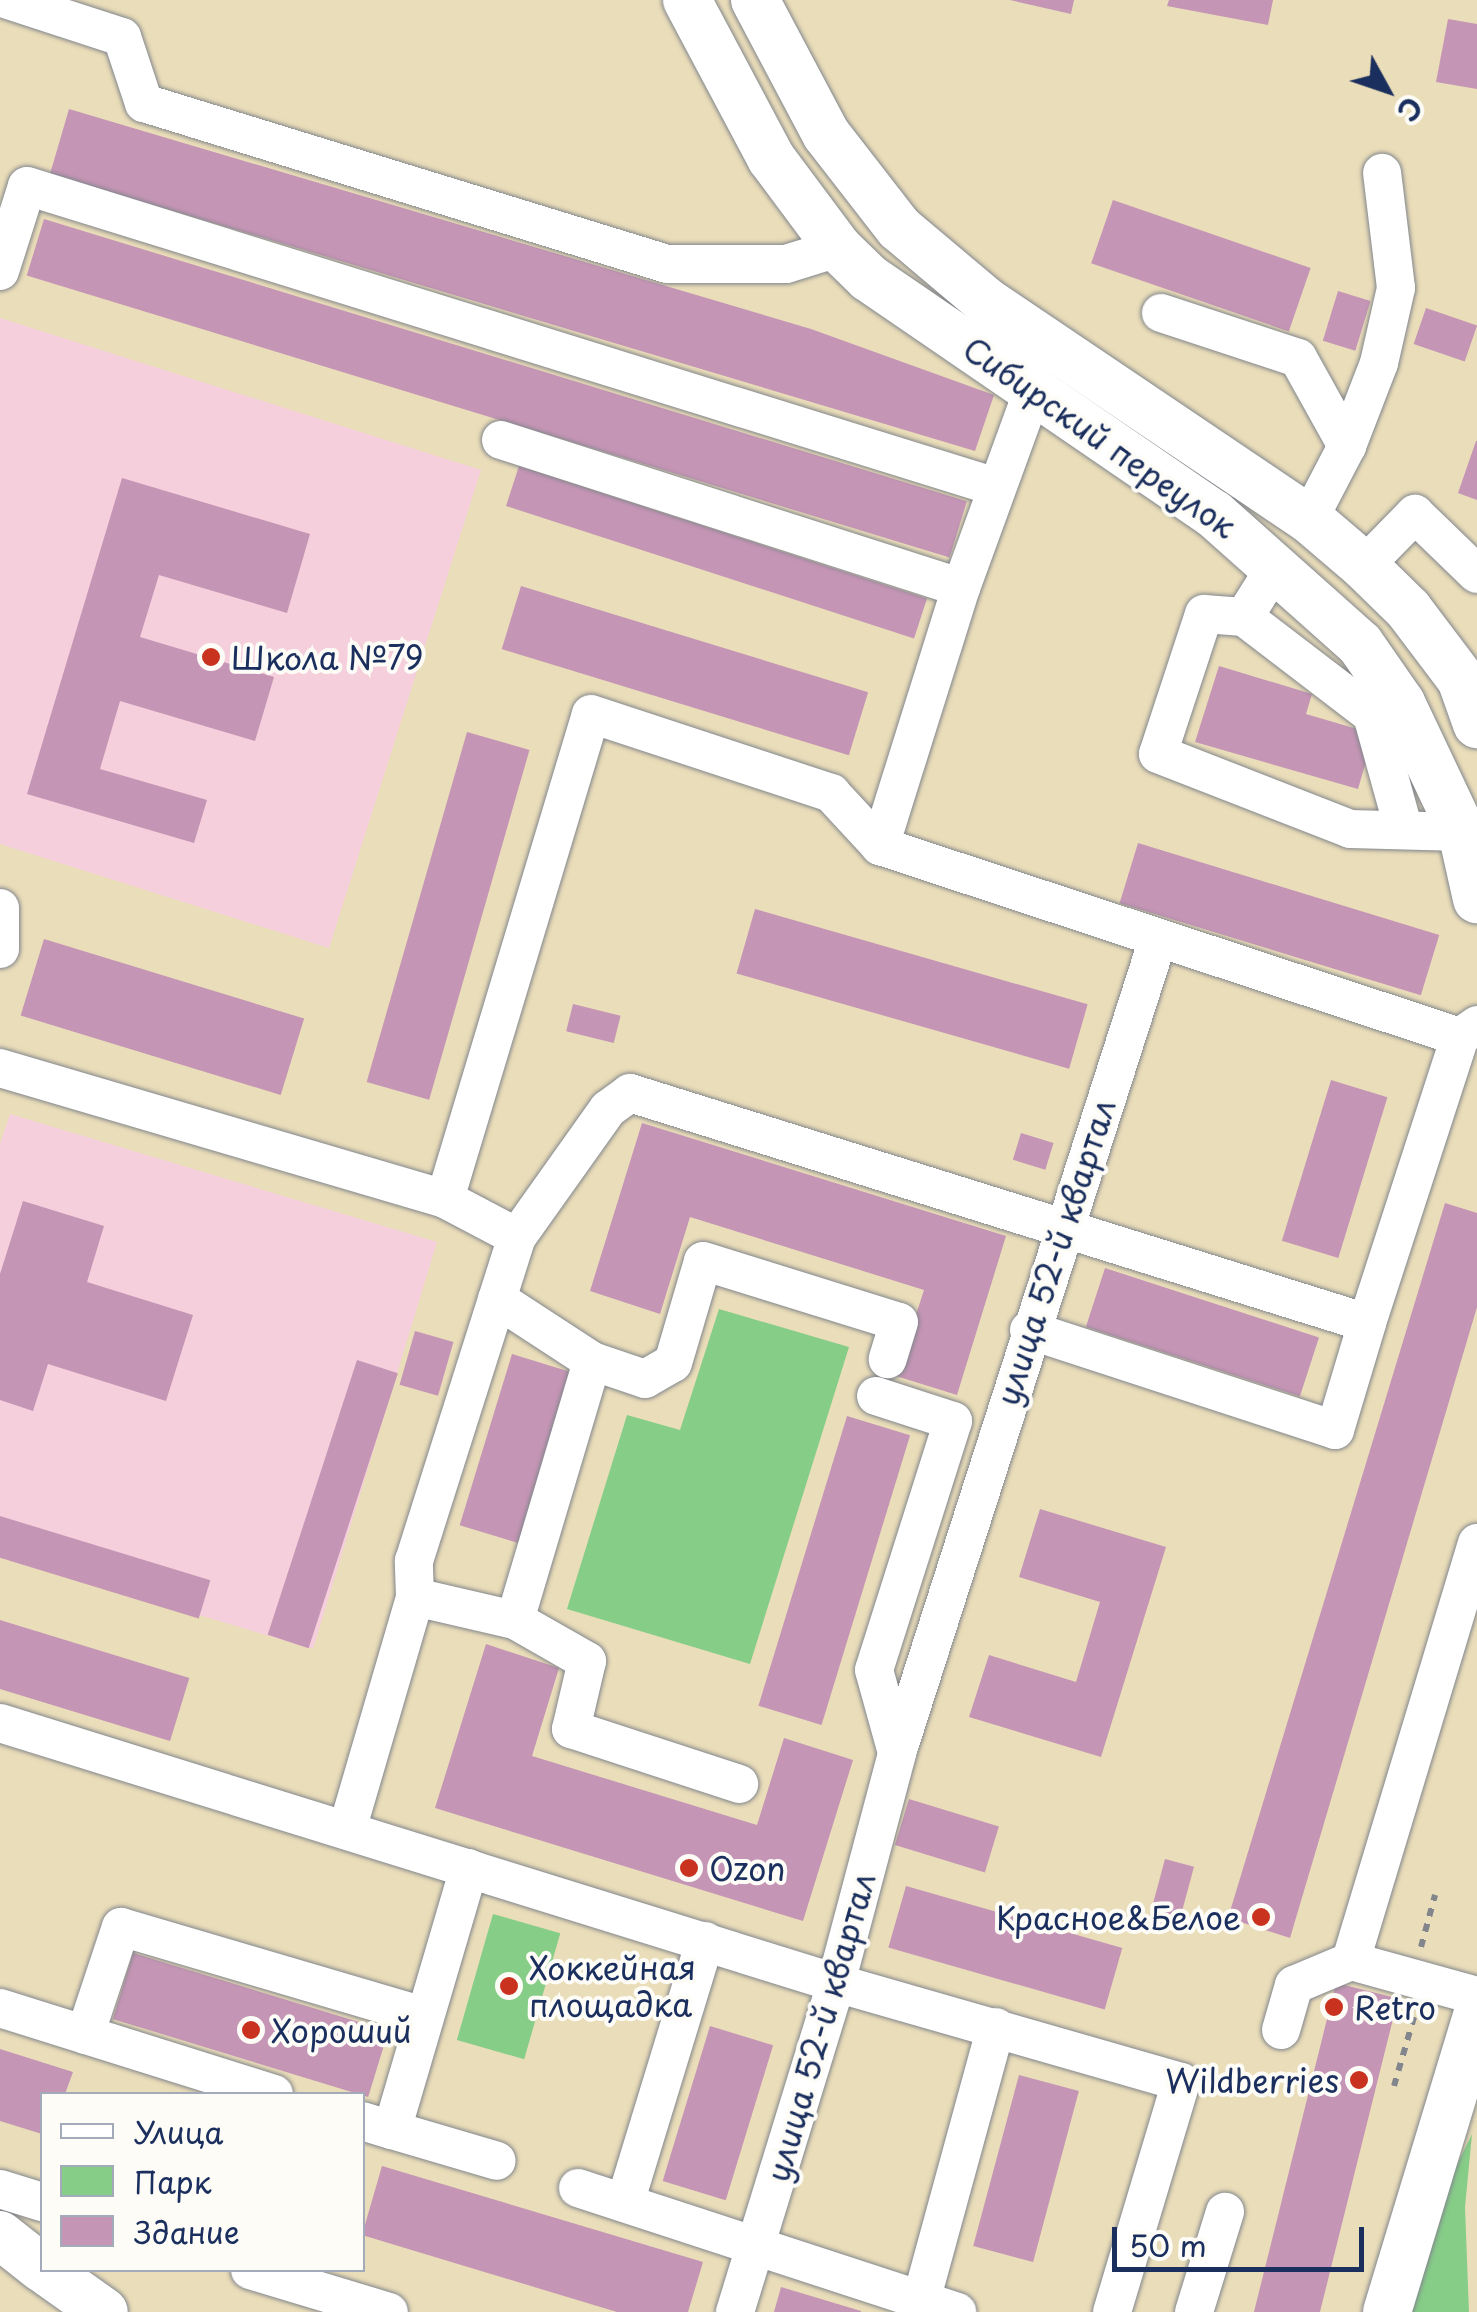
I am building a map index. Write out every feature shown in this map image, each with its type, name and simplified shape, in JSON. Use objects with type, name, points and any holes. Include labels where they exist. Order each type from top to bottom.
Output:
[{"type":"main road","name":"Сибирский переулок","points":[[687,0],[771,158],[838,248],[870,278],[1214,514],[1360,644],[1391,688],[1469,829],[1477,898]]},
{"type":"main road","name":"Сибирский переулок","points":[[755,0],[826,134],[899,228],[987,302],[1308,519],[1364,566],[1408,610],[1461,679],[1477,724]]},
{"type":"main road","points":[[1276,566],[1308,519]]},
{"type":"main road","points":[[1387,2312],[1477,2015]]},
{"type":"main road","points":[[0,2236],[40,2263]]},
{"type":"street","points":[[8,0],[122,37],[144,103],[667,264],[786,264],[838,248]]},
{"type":"street","points":[[1308,519],[1347,446],[1379,363],[1396,288],[1382,173]]},
{"type":"street","points":[[0,271],[27,186],[996,487]]},
{"type":"street","points":[[1161,314],[1298,358],[1347,446]]},
{"type":"street","points":[[880,846],[961,588],[1034,387]]},
{"type":"street","points":[[502,440],[961,588]]},
{"type":"street","points":[[1364,566],[1415,514],[1477,574]]},
{"type":"street","points":[[1244,617],[1276,566]]},
{"type":"street","points":[[1404,830],[1372,715],[1244,617],[1204,614],[1158,754],[1350,828],[1404,830],[1469,829]]},
{"type":"street","points":[[445,1199],[591,714],[831,793],[880,846],[1158,940],[1468,1031],[1367,1323],[1335,1430],[1029,1330]]},
{"type":"street","points":[[0,908],[0,948]]},
{"type":"street","name":"улица 52-й квартал","points":[[735,2312],[836,1983],[896,1753],[1061,1230],[1158,940]]},
{"type":"street","points":[[0,1068],[445,1199],[517,1238]]},
{"type":"street","points":[[347,1830],[415,1597],[414,1560],[517,1238],[608,1108],[630,1093],[1367,1323]]},
{"type":"street","points":[[497,1299],[592,1361],[646,1379],[673,1363],[703,1262],[899,1322],[888,1359]]},
{"type":"street","points":[[515,1620],[592,1361]]},
{"type":"street","points":[[876,1396],[953,1420],[874,1670],[896,1753]]},
{"type":"street","points":[[1352,1962],[1477,1543]]},
{"type":"street","points":[[415,1597],[515,1620],[587,1661],[571,1730],[739,1784]]},
{"type":"street","points":[[0,1723],[836,1983],[1181,2082],[1112,2312]]},
{"type":"street","points":[[469,1868],[424,2016],[377,2126],[496,2161]]},
{"type":"street","points":[[85,2035],[121,1927],[424,2016]]},
{"type":"street","points":[[625,2203],[704,1941]]},
{"type":"street","points":[[1281,2030],[1294,1985],[1352,1962],[1477,1996]]},
{"type":"street","points":[[0,2008],[234,2089]]},
{"type":"street","points":[[921,2301],[996,2027]]},
{"type":"street","points":[[578,2188],[957,2312]]},
{"type":"street","points":[[0,2189],[40,2201]]},
{"type":"street","points":[[1194,2312],[1225,2212]]},
{"type":"street","points":[[257,2272],[389,2312]]},
{"type":"path","points":[[1418,1957],[1435,1895]]},
{"type":"path","points":[[1394,2086],[1414,2017]]},
{"type":"shaded area","name":"Школа №79","points":[[0,318],[481,470],[329,948],[0,844]]},
{"type":"shaded area","points":[[10,1114],[437,1242],[313,1649],[0,1556],[0,1144]]},
{"type":"green space","points":[[719,1309],[849,1347],[750,1664],[567,1609],[627,1415],[680,1430]]},
{"type":"green space","name":"Хоккейная площадка","points":[[493,1914],[560,1933],[524,2059],[457,2040]]},
{"type":"green space","points":[[1472,2134],[1465,2207],[1469,2312],[1406,2312],[1440,2199]]},
{"type":"building","points":[[1010,0],[1074,0],[1071,14]]},
{"type":"building","points":[[1169,0],[1273,0],[1268,25],[1167,6]]},
{"type":"building","points":[[1448,19],[1477,24],[1477,89],[1436,82]]},
{"type":"building","points":[[69,109],[811,329],[994,395],[975,451],[50,174]]},
{"type":"building","points":[[1113,200],[1311,268],[1289,331],[1091,263]]},
{"type":"building","points":[[44,219],[967,501],[950,558],[27,275]]},
{"type":"building","points":[[1338,291],[1371,301],[1355,351],[1323,341]]},
{"type":"building","points":[[1426,308],[1477,326],[1465,362],[1414,344]]},
{"type":"building","points":[[1477,441],[1477,500],[1458,493]]},
{"type":"building","points":[[519,466],[927,599],[914,639],[506,506]]},
{"type":"building","points":[[122,478],[310,534],[287,613],[159,575],[140,637],[274,677],[255,741],[120,701],[100,769],[207,800],[194,843],[27,794]]},
{"type":"building","points":[[521,586],[868,692],[849,755],[502,649]]},
{"type":"building","points":[[1219,666],[1312,694],[1306,714],[1374,734],[1358,789],[1195,742]]},
{"type":"building","points":[[467,732],[529,750],[429,1100],[367,1082]]},
{"type":"building","points":[[1138,843],[1439,935],[1421,995],[1120,903]]},
{"type":"building","points":[[755,909],[1088,1004],[1069,1069],[737,973]]},
{"type":"building","points":[[44,939],[304,1019],[281,1095],[21,1016]]},
{"type":"building","points":[[573,1004],[621,1016],[614,1043],[566,1031]]},
{"type":"building","points":[[1331,1080],[1387,1097],[1338,1258],[1282,1241]]},
{"type":"building","points":[[642,1123],[1006,1236],[957,1395],[896,1376],[924,1290],[690,1217],[660,1314],[590,1291]]},
{"type":"building","points":[[1021,1133],[1054,1143],[1045,1170],[1013,1160]]},
{"type":"building","points":[[23,1201],[104,1226],[87,1282],[193,1315],[166,1401],[48,1364],[33,1411],[0,1400],[0,1274]]},
{"type":"building","points":[[1445,1203],[1477,1213],[1477,1307],[1290,1938],[1228,1918]]},
{"type":"building","points":[[1105,1268],[1319,1338],[1300,1396],[1086,1327]]},
{"type":"building","points":[[415,1331],[453,1342],[438,1396],[400,1385]]},
{"type":"building","points":[[512,1354],[572,1372],[520,1544],[460,1525]]},
{"type":"building","points":[[357,1360],[398,1373],[309,1648],[268,1635]]},
{"type":"building","points":[[847,1416],[910,1435],[822,1725],[758,1706]]},
{"type":"building","points":[[1040,1509],[1166,1547],[1101,1757],[969,1717],[989,1655],[1076,1682],[1100,1602],[1019,1577]]},
{"type":"building","points":[[0,1516],[210,1580],[199,1619],[0,1558]]},
{"type":"building","points":[[0,1620],[189,1678],[170,1741],[0,1689]]},
{"type":"building","points":[[486,1644],[559,1668],[532,1756],[757,1825],[784,1738],[853,1760],[803,1921],[435,1808]]},
{"type":"building","points":[[909,1799],[999,1826],[985,1872],[895,1845]]},
{"type":"building","points":[[1165,1859],[1194,1867],[1177,1929],[1148,1921]]},
{"type":"building","points":[[906,1886],[1122,1948],[1105,2010],[888,1948]]},
{"type":"building","points":[[133,1953],[388,2031],[368,2097],[365,2092],[352,2092],[113,2019]]},
{"type":"building","points":[[1336,1983],[1398,1998],[1320,2312],[1254,2312]]},
{"type":"building","points":[[710,2026],[773,2045],[726,2200],[663,2181]]},
{"type":"building","points":[[0,2049],[73,2072],[66,2092],[40,2092],[40,2133],[0,2121]]},
{"type":"building","points":[[1019,2075],[1079,2091],[1033,2262],[973,2246]]},
{"type":"building","points":[[382,2166],[703,2262],[688,2312],[617,2312],[365,2236]]},
{"type":"building","points":[[781,2287],[861,2311],[861,2312],[774,2312]]},
{"type":"place","name":"Школа №79","points":[[211,657]]},
{"type":"place","name":"Ozon","points":[[689,1868]]},
{"type":"place","name":"Красное&Белое","points":[[1261,1917]]},
{"type":"place","name":"Хоккейная площадка","points":[[509,1986]]},
{"type":"place","name":"Retro","points":[[1334,2007]]},
{"type":"place","name":"Хороший","points":[[251,2030]]},
{"type":"place","name":"Wildberries","points":[[1359,2080]]}]
